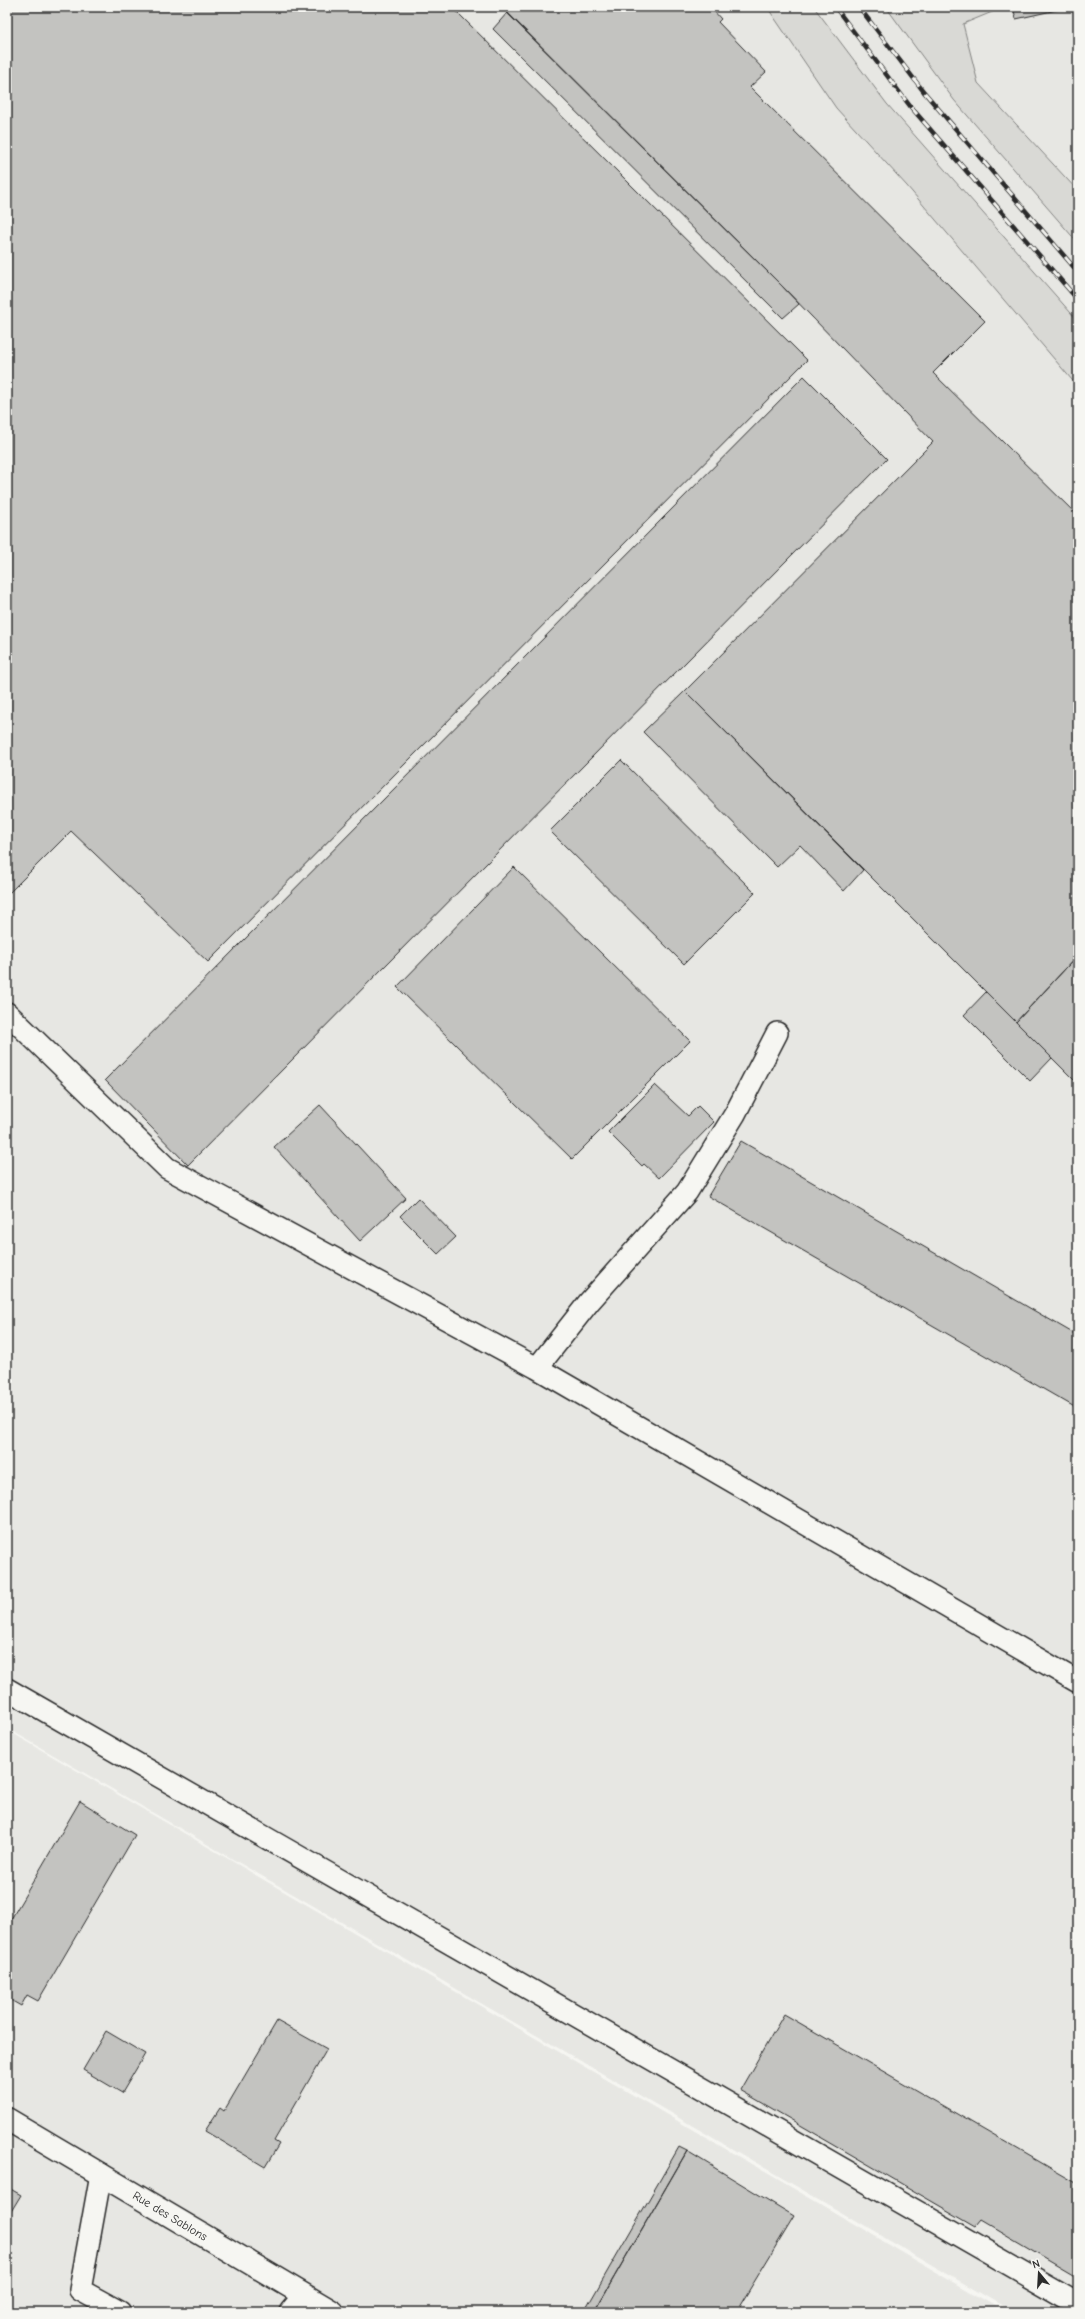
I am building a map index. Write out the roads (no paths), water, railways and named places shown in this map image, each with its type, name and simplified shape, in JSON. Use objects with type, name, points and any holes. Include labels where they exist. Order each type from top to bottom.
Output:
[{"type":"street","name":"Rue des Sablons","points":[[7,2119],[332,2312]]},
{"type":"lane","points":[[7,1013],[167,1168],[537,1368],[1078,1682]]},
{"type":"lane","points":[[537,1368],[589,1302],[687,1192],[736,1114],[777,1033]]},
{"type":"lane","points":[[7,1689],[1078,2304]]},
{"type":"lane","points":[[101,2174],[80,2290],[120,2312]]},
{"type":"lane","points":[[290,2312],[304,2295]]},
{"type":"railway","points":[[835,7],[910,106],[1078,300]]},
{"type":"railway","points":[[859,7],[924,92],[1078,272]]}]
